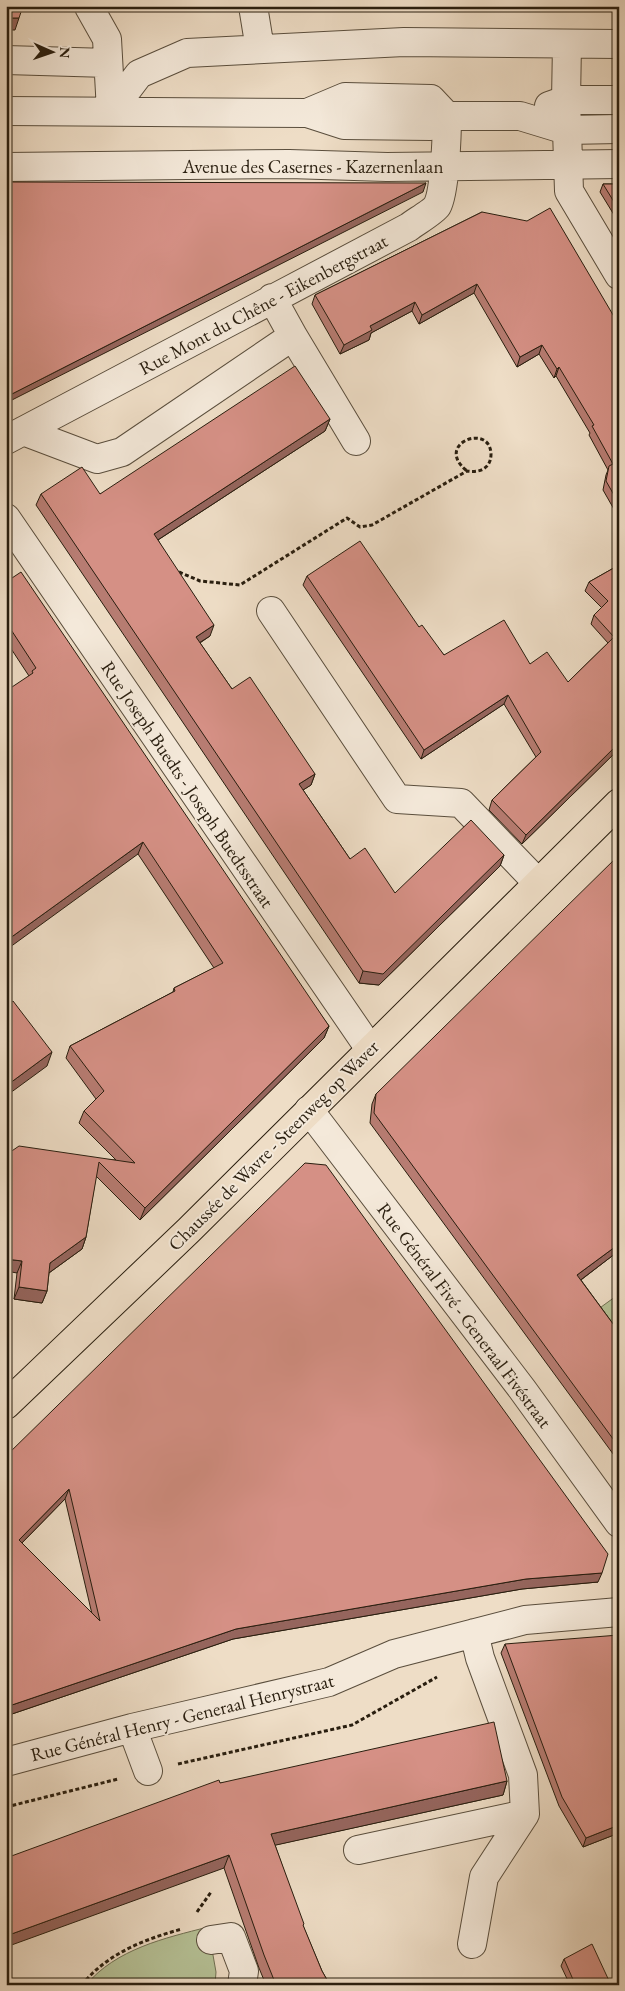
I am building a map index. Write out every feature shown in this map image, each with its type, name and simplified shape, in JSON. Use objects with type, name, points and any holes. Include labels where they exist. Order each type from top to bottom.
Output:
[{"type":"main road","name":"Chaussée de Wavre - Steenweg op Waver","points":[[7,1402],[189,1230],[619,803]]},
{"type":"street","points":[[253,6],[260,49]]},
{"type":"street","points":[[89,7],[107,39],[111,111]]},
{"type":"street","points":[[111,111],[139,74],[187,53],[404,42],[619,44]]},
{"type":"street","points":[[566,44],[566,130],[569,191],[619,276]]},
{"type":"street","points":[[6,60],[108,63]]},
{"type":"street","points":[[6,111],[306,113],[345,97],[431,99],[447,116],[520,116],[566,130],[619,130]]},
{"type":"street","points":[[520,116],[566,100],[619,100]]},
{"type":"street","name":"Rue Mont du Chêne - Eikenbergstraat","points":[[15,436],[409,227],[436,206],[442,188],[447,116]]},
{"type":"street","name":"Avenue des Casernes - Kazernenlaan","points":[[6,167],[289,164],[387,167],[619,164]]},
{"type":"street","points":[[272,298],[356,441]]},
{"type":"street","points":[[15,436],[97,459],[122,452],[293,336]]},
{"type":"street","name":"Rue Joseph Buedts - Joseph Buedtsstraat","points":[[6,518],[370,1049]]},
{"type":"street","points":[[271,611],[397,799],[461,803],[538,883]]},
{"type":"street","name":"Rue Général Fivé - Generaal Fivéstraat","points":[[309,1110],[522,1389],[619,1523]]},
{"type":"street","name":"Rue Général Henry - Generaal Henrystraat","points":[[6,1762],[132,1728],[330,1682],[394,1654],[477,1645],[525,1620],[619,1612]]},
{"type":"street","points":[[472,1944],[484,1877],[525,1814],[523,1775],[477,1645]]},
{"type":"street","points":[[132,1728],[148,1771]]},
{"type":"street","points":[[358,1850],[525,1814]]},
{"type":"street","points":[[210,1940],[231,1937],[244,1971],[242,1985]]},
{"type":"path","points":[[174,566],[180,574],[200,581],[240,586],[347,518],[360,528],[372,525],[467,471],[476,473],[484,470],[490,462],[491,453],[488,445],[481,439],[472,438],[463,441],[458,448],[456,457],[460,466],[467,471]]},
{"type":"path","points":[[605,1329],[619,1319]]},
{"type":"path","points":[[6,1807],[148,1771],[352,1725],[437,1676],[473,1669],[477,1645]]},
{"type":"path","points":[[196,1914],[211,1892]]},
{"type":"path","points":[[82,1985],[91,1974],[107,1961],[129,1948],[157,1936],[186,1928]]},
{"type":"green space","points":[[619,1294],[619,1343],[586,1318]]},
{"type":"green space","points":[[208,1927],[216,1972],[215,1985],[86,1985],[112,1962],[126,1954],[158,1941]]},
{"type":"building","points":[[6,6],[23,6],[19,18],[6,18]]},
{"type":"building","points":[[6,182],[426,183],[6,397]]},
{"type":"building","points":[[603,184],[619,184],[619,210]]},
{"type":"building","points":[[550,208],[619,325],[618,502],[606,481],[609,466],[613,464],[592,426],[594,425],[559,367],[557,369],[542,345],[520,357],[477,284],[422,315],[415,302],[370,326],[372,330],[344,345],[315,295],[482,212],[527,221]]},
{"type":"building","points":[[295,366],[330,419],[154,534],[214,625],[196,637],[232,689],[250,677],[315,774],[299,784],[350,859],[365,848],[395,893],[471,820],[504,855],[383,974],[363,971],[41,494],[82,467],[100,494]]},
{"type":"building","points":[[360,541],[419,627],[422,625],[444,655],[504,620],[530,664],[547,652],[568,682],[614,637],[594,615],[608,601],[589,582],[619,565],[619,743],[526,835],[492,800],[541,752],[508,695],[424,750],[307,576]]},
{"type":"building","points":[[21,572],[329,1026],[145,1208],[99,1162],[86,1237],[50,1263],[47,1291],[19,1287],[22,1261],[6,1259],[6,1155],[19,1146],[135,1163],[84,1111],[104,1091],[70,1046],[175,991],[174,988],[223,963],[143,842],[6,941],[6,691],[33,673],[32,671],[36,668],[6,622],[6,582]]},
{"type":"building","points":[[619,855],[619,1234],[616,1236],[619,1244],[577,1275],[619,1332],[619,1447],[374,1113],[376,1094]]},
{"type":"building","points":[[13,1001],[52,1052],[6,1086],[6,1006]]},
{"type":"building","points":[[305,1163],[326,1165],[608,1554],[602,1573],[526,1579],[236,1629],[6,1707],[6,1456]],"holes":[[[69,1489],[100,1621],[19,1540]]]},
{"type":"building","points":[[619,1635],[619,1825],[586,1838],[562,1797],[505,1644]]},
{"type":"building","points":[[494,1722],[507,1781],[271,1834],[303,1925],[322,1971],[330,1985],[276,1985],[229,1855],[6,1936],[6,1858],[219,1780],[220,1783]]},
{"type":"building","points":[[592,1944],[611,1985],[573,1985],[575,1984],[564,1959]]}]
